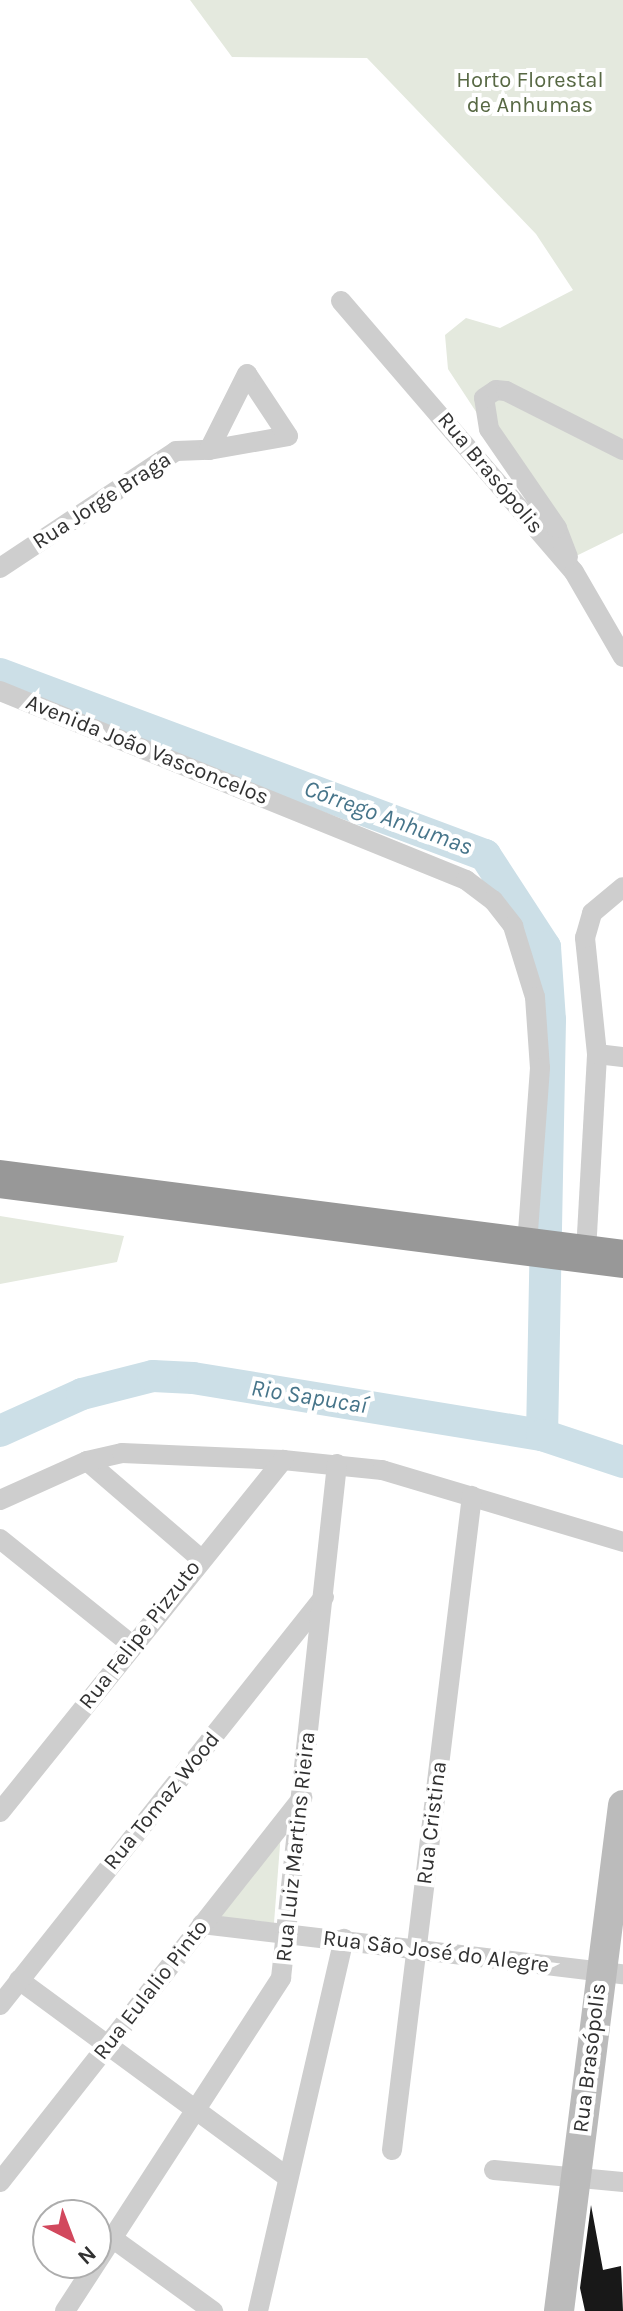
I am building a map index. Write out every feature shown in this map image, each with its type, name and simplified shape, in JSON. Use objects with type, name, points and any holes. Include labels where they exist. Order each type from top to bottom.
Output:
[{"type":"highway","points":[[0,1179],[623,1259]]},
{"type":"street","name":"Rua Brasópolis","points":[[341,301],[574,572],[623,657]]},
{"type":"street","points":[[574,572],[557,528],[489,429],[484,398],[496,390],[506,391],[623,450]]},
{"type":"street","name":"Rua Jorge Braga","points":[[0,568],[176,451],[209,450]]},
{"type":"street","name":"Avenida João Vasconcelos","points":[[0,691],[466,880],[493,900],[513,926],[535,997],[556,1248]]},
{"type":"street","points":[[556,1248],[597,1054],[587,925],[603,899],[623,887]]},
{"type":"street","points":[[597,1054],[623,1057]]},
{"type":"street","points":[[0,1500],[87,1461],[143,1452],[283,1460],[382,1470],[623,1542]]},
{"type":"street","name":"Rua Felipe Pizzuto","points":[[0,1812],[283,1460]]},
{"type":"street","points":[[87,1461],[201,1559]]},
{"type":"street","name":"Rua Luiz Martins Rieira","points":[[112,2238],[275,1993],[290,1935],[337,1464]]},
{"type":"street","name":"Rua Cristina","points":[[392,2150],[472,1496]]},
{"type":"street","points":[[0,1539],[132,1645]]},
{"type":"street","name":"Rua Tomaz Wood","points":[[0,2005],[324,1597]]},
{"type":"street","name":"Rua Eulalio Pinto","points":[[0,2182],[302,1798]]},
{"type":"street","name":"Rua Brasópolis","points":[[559,2311],[574,2177],[612,1973],[623,1805]]},
{"type":"street","name":"Rua São José do Alegre","points":[[202,1924],[612,1973]]},
{"type":"street","points":[[258,2311],[344,1939]]},
{"type":"street","points":[[19,1980],[106,2047],[287,2177]]},
{"type":"street","points":[[494,2170],[623,2182]]},
{"type":"street","points":[[112,2238],[213,2311]]},
{"type":"street","name":"Rua Luiz Martins Rieira","points":[[65,2311],[86,2279]]},
{"type":"green space","name":"Horto Florestal de Anhumas","points":[[190,0],[623,0],[623,533],[572,558],[448,369],[445,335],[466,318],[500,328],[573,290],[536,234],[367,58],[232,57]]},
{"type":"green space","points":[[0,1216],[124,1236],[117,1262],[0,1284]]},
{"type":"green space","points":[[281,1832],[274,1923],[215,1917]]},
{"type":"building","points":[[591,2205],[603,2270],[621,2266],[623,2311],[585,2311],[580,2288]]},
{"type":"waterway","name":"Córrego Anhumas","points":[[0,674],[485,855],[545,947],[550,1020],[542,1435]]},
{"type":"waterway","name":"Rio Sapucaí","points":[[0,1431],[82,1394],[153,1376],[193,1378],[542,1435],[623,1462]]}]
